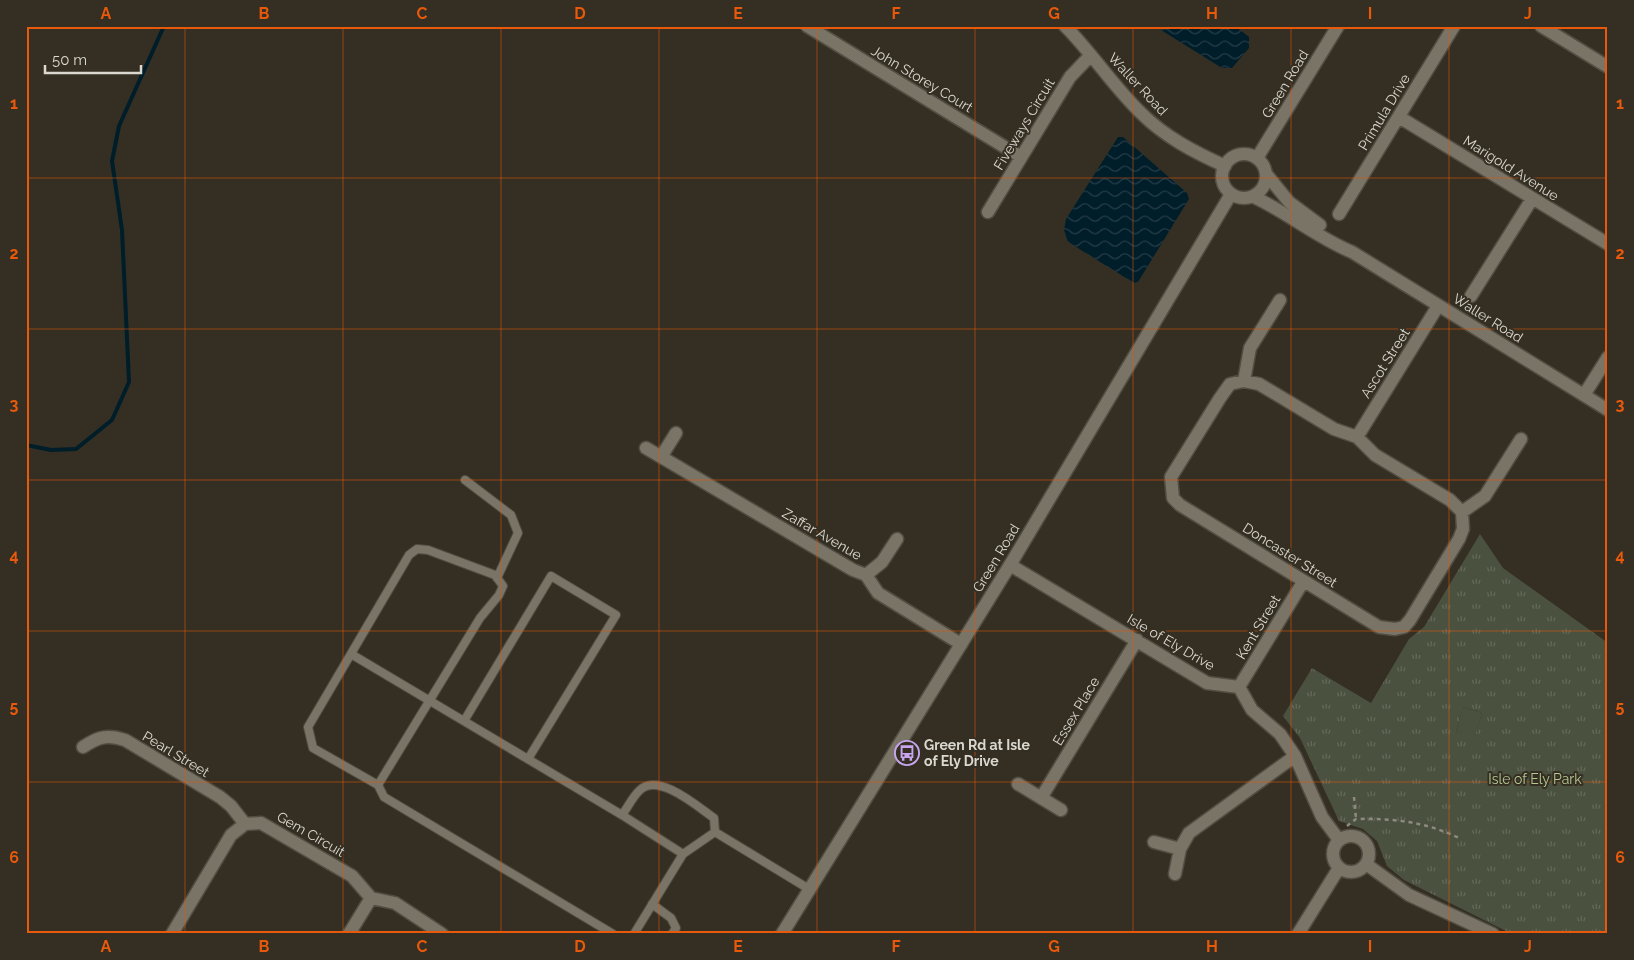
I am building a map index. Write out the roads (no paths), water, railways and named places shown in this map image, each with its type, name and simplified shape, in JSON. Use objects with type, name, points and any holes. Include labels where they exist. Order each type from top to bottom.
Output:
[{"type":"street","name":"John Storey Court","points":[[807,26],[1021,157]]},
{"type":"street","name":"Waller Road","points":[[1065,26],[1141,113],[1165,134],[1196,153],[1225,166]]},
{"type":"street","name":"Green Road","points":[[1257,158],[1338,26]]},
{"type":"street","name":"Primula Drive","points":[[1339,214],[1454,26]]},
{"type":"street","points":[[1541,26],[1608,68]]},
{"type":"street","name":"Fiveways Circuit","points":[[988,212],[1070,77],[1091,55]]},
{"type":"street","name":"Marigold Avenue","points":[[1399,117],[1608,244]]},
{"type":"street","points":[[1245,154],[1257,158],[1264,165],[1267,174],[1264,188],[1254,197],[1242,198],[1231,194],[1223,184],[1222,172],[1225,166],[1233,157],[1239,155],[1245,154]]},
{"type":"street","name":"Waller Road","points":[[1267,174],[1289,202],[1337,237],[1352,252]]},
{"type":"street","name":"Green Road","points":[[782,934],[1010,565],[1231,194]]},
{"type":"street","name":"Waller Road","points":[[1254,197],[1289,215],[1331,243],[1352,252],[1608,410]]},
{"type":"street","points":[[1471,296],[1532,199]]},
{"type":"street","points":[[1280,300],[1250,348],[1244,380],[1259,384],[1334,430],[1357,437],[1374,455],[1450,500],[1462,512],[1485,496],[1521,439]]},
{"type":"street","name":"Ascot Street","points":[[1357,437],[1438,306]]},
{"type":"street","points":[[1584,395],[1608,357]]},
{"type":"street","name":"Doncaster Street","points":[[1244,380],[1230,384],[1171,477],[1173,498],[1180,505],[1303,582],[1379,627],[1388,629],[1404,626],[1459,539],[1463,529],[1462,512]]},
{"type":"street","points":[[661,457],[676,433]]},
{"type":"street","name":"Zaffar Avenue","points":[[646,448],[853,570],[866,575],[878,593],[961,644]]},
{"type":"street","points":[[866,575],[882,562],[896,540]]},
{"type":"street","name":"Isle of Ely Drive","points":[[1010,565],[1207,683],[1239,687]]},
{"type":"street","name":"Kent Street","points":[[1239,687],[1303,582]]},
{"type":"street","name":"Essex Place","points":[[1041,798],[1137,640]]},
{"type":"street","points":[[1239,687],[1252,710],[1280,734],[1295,756],[1322,817],[1339,840]]},
{"type":"street","name":"Pearl Street","points":[[83,747],[99,737],[112,736],[124,740],[220,797],[231,806],[245,824]]},
{"type":"street","points":[[1175,874],[1180,850],[1189,833],[1295,756]]},
{"type":"street","points":[[1018,784],[1061,810]]},
{"type":"street","points":[[172,934],[231,835],[245,824]]},
{"type":"street","name":"Gem Circuit","points":[[245,824],[261,824],[270,828],[352,876],[371,898]]},
{"type":"street","points":[[1350,836],[1362,840],[1368,851],[1366,864],[1353,872],[1346,872],[1339,868],[1334,862],[1332,854],[1334,846],[1339,840],[1350,836]]},
{"type":"street","points":[[1154,842],[1180,850]]},
{"type":"street","points":[[1366,864],[1409,895],[1470,929],[1493,934]]},
{"type":"street","points":[[1298,934],[1339,868]]},
{"type":"street","points":[[349,934],[371,898],[395,903],[442,934]]},
{"type":"lane","points":[[465,480],[511,515],[518,533],[497,578]]},
{"type":"lane","points":[[378,785],[480,618],[499,595],[503,586],[494,574],[428,550],[417,549],[409,555],[308,727],[309,738],[313,748],[378,785],[384,797],[613,934]]},
{"type":"lane","points":[[464,721],[551,576],[616,615],[528,759]]},
{"type":"lane","points":[[351,654],[622,815],[683,854]]},
{"type":"lane","points":[[622,815],[639,790],[648,784],[666,786],[714,818],[715,832]]},
{"type":"lane","points":[[715,832],[809,889]]},
{"type":"lane","points":[[634,934],[683,854],[715,832]]},
{"type":"lane","points":[[652,904],[671,918],[676,928],[672,934]]},
{"type":"water","points":[[1160,26],[1235,26],[1249,37],[1249,48],[1232,68],[1222,68],[1161,30]]},
{"type":"water","points":[[1118,137],[1123,137],[1187,193],[1189,199],[1138,282],[1134,283],[1068,242],[1064,230],[1066,219]]},
{"type":"waterway","points":[[26,445],[51,450],[76,449],[112,420],[129,382],[122,230],[112,161],[119,126],[164,26]]},
{"type":"place","name":"Green Rd at Isle of Ely Drive","points":[[907,753]]},
{"type":"park label","name":"Isle of Ely Park","points":[[1535,779]]}]
